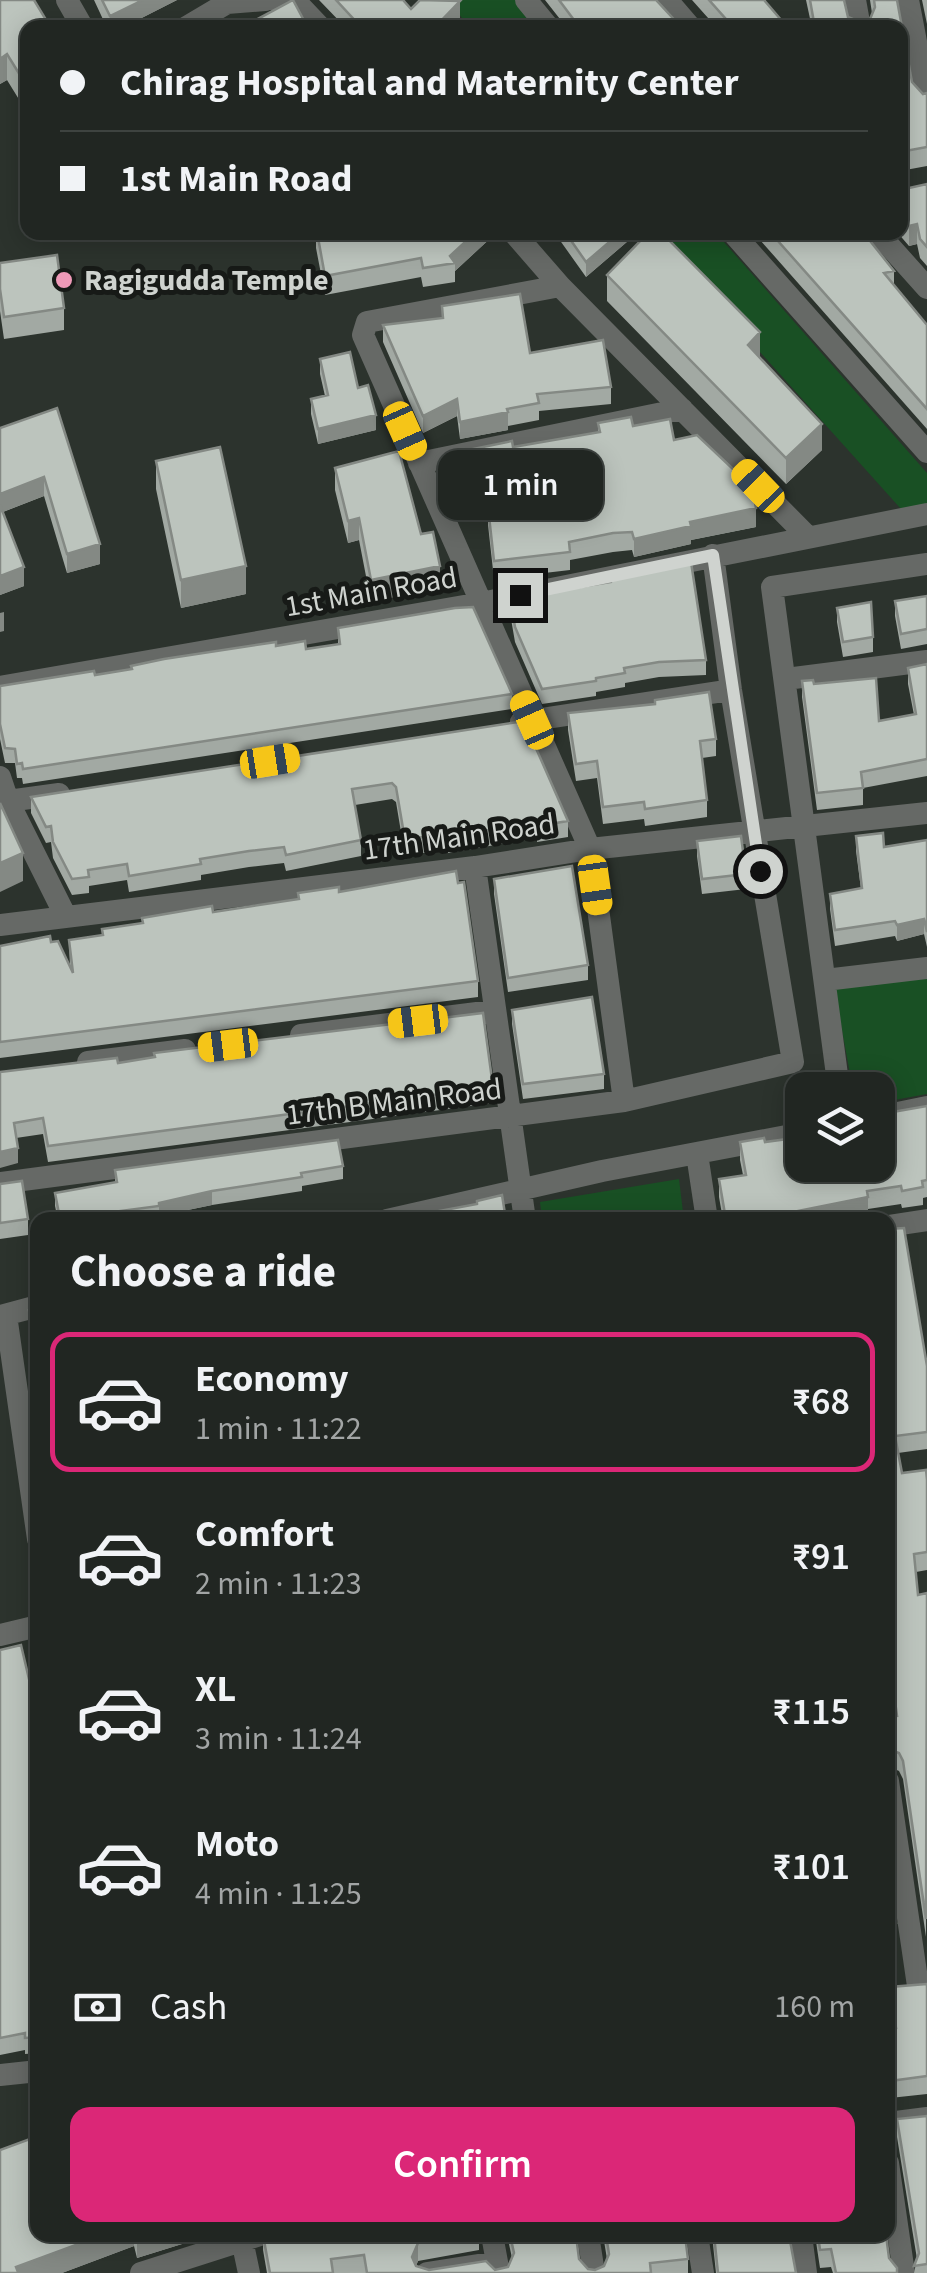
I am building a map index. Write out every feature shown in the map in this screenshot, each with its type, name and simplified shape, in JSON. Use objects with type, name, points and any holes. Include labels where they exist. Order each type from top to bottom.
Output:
[{"type":"street","points":[[198,20],[227,3],[264,0]]},
{"type":"street","points":[[275,0],[301,7],[313,20]]},
{"type":"street","points":[[526,0],[542,20]]},
{"type":"street","points":[[667,0],[685,20]]},
{"type":"street","points":[[908,0],[926,90]]},
{"type":"street","points":[[529,240],[560,286],[808,537]]},
{"type":"street","points":[[739,240],[927,452]]},
{"type":"street","points":[[884,240],[927,288]]},
{"type":"street","points":[[560,286],[367,322],[363,335],[590,849],[624,1101]]},
{"type":"street","points":[[419,463],[682,409]]},
{"type":"street","name":"1st Main Road","points":[[0,687],[481,603],[927,514]]},
{"type":"street","points":[[713,555],[753,832]]},
{"type":"street","points":[[837,1072],[772,587],[927,564]]},
{"type":"street","points":[[786,679],[927,661]]},
{"type":"street","points":[[494,726],[731,690]]},
{"type":"street","points":[[0,777],[8,802],[66,917]]},
{"type":"street","points":[[8,802],[86,789]]},
{"type":"street","name":"17th Main Road","points":[[0,925],[475,867],[590,849],[927,813]]},
{"type":"street","name":"17th B Main Road","points":[[0,1183],[624,1101],[793,1062],[753,832]]},
{"type":"street","points":[[475,867],[524,1212]]},
{"type":"street","points":[[825,980],[927,968]]},
{"type":"street","points":[[276,1038],[493,1011]]},
{"type":"street","points":[[59,1066],[217,1046]]},
{"type":"street","points":[[895,1114],[927,1107]]},
{"type":"street","points":[[420,1212],[520,1188],[785,1136]]},
{"type":"street","points":[[697,1154],[707,1212]]},
{"type":"street","points":[[895,1225],[927,1220]]},
{"type":"street","points":[[30,1308],[3,1315],[30,1489]]},
{"type":"street","points":[[0,1635],[30,1628]]},
{"type":"street","points":[[895,1832],[916,1986]]},
{"type":"street","points":[[0,2075],[30,2073]]},
{"type":"street","points":[[895,2122],[927,2118]]},
{"type":"street","points":[[895,2211],[904,2273]]},
{"type":"street","points":[[142,2273],[236,2242]]},
{"type":"street","points":[[249,2273],[251,2242]]},
{"type":"street","points":[[428,2273],[498,2268],[493,2242]]},
{"type":"street","points":[[589,2242],[594,2273]]},
{"type":"street","points":[[698,2242],[703,2273]]},
{"type":"street","points":[[802,2242],[806,2273]]},
{"type":"green space","points":[[446,0],[517,0],[535,20],[464,20]]},
{"type":"green space","points":[[659,240],[722,240],[927,473],[927,504],[901,509]]},
{"type":"green space","points":[[927,963],[927,1094],[895,1100],[895,1072],[850,1072],[833,981]]},
{"type":"green space","points":[[679,1179],[683,1212],[541,1212],[540,1202]]},
{"type":"building","points":[[0,0],[34,0],[46,20],[20,20],[20,75],[7,54],[0,59]]},
{"type":"building","points":[[102,0],[143,0],[110,16]]},
{"type":"building","points":[[293,0],[304,20],[256,20]]},
{"type":"building","points":[[336,0],[403,0],[411,9],[420,0],[460,1],[442,20],[355,20]]},
{"type":"building","points":[[559,0],[656,0],[675,20],[574,20]]},
{"type":"building","points":[[709,0],[764,0],[781,20],[727,20]]},
{"type":"building","points":[[810,0],[844,0],[848,17],[855,20],[814,20]]},
{"type":"building","points":[[874,0],[897,0],[901,20],[868,20]]},
{"type":"building","points":[[908,60],[912,82],[923,94],[927,93],[927,147],[908,151]]},
{"type":"building","points":[[927,184],[927,247],[920,239],[917,224],[908,225],[908,188]]},
{"type":"building","points":[[318,240],[467,240],[450,256],[455,263],[423,268],[421,258],[325,276]]},
{"type":"building","points":[[571,240],[612,240],[586,262]]},
{"type":"building","points":[[641,240],[669,240],[760,332],[748,345],[822,424],[786,458],[607,275]]},
{"type":"building","points":[[777,240],[869,240],[894,271],[884,273],[927,325],[927,409]]},
{"type":"building","points":[[57,255],[64,308],[4,317],[0,263]]},
{"type":"building","points":[[520,294],[530,353],[603,340],[611,387],[537,394],[539,403],[460,422],[457,399],[423,416],[383,325],[443,318],[442,306]]},
{"type":"building","points":[[350,352],[358,388],[368,385],[376,415],[318,429],[311,399],[328,395],[320,359]]},
{"type":"building","points":[[57,408],[100,544],[67,554],[44,477],[0,494],[0,428]]},
{"type":"building","points":[[631,417],[633,426],[670,419],[674,440],[697,435],[752,487],[756,508],[634,539],[632,532],[569,542],[570,552],[494,561],[488,507],[493,507],[487,469],[451,479],[444,455],[512,441],[513,447],[600,432],[598,423]]},
{"type":"building","points":[[220,447],[246,566],[181,580],[156,461]]},
{"type":"building","points":[[399,451],[421,534],[433,532],[440,566],[371,580],[359,518],[348,521],[335,468]]},
{"type":"building","points":[[0,505],[24,567],[0,576]]},
{"type":"building","points":[[691,562],[706,660],[624,668],[625,673],[596,681],[542,689],[515,627],[510,598],[578,584],[579,587],[611,582],[612,577]]},
{"type":"building","points":[[927,596],[927,629],[901,634],[895,601]]},
{"type":"building","points":[[871,602],[873,637],[843,642],[837,608]]},
{"type":"building","points":[[473,607],[512,694],[23,769],[22,763],[17,764],[15,749],[5,748],[0,724],[0,686],[94,671],[95,675],[164,659],[276,642],[276,646],[305,641],[306,649],[340,644],[338,628]]},
{"type":"building","points":[[927,664],[927,759],[861,772],[863,788],[817,793],[802,681],[813,680],[814,684],[876,678],[879,721],[916,714],[908,668]]},
{"type":"building","points":[[709,692],[716,739],[700,741],[707,800],[645,809],[644,802],[603,807],[597,761],[576,764],[568,713],[655,704],[655,700]]},
{"type":"building","points":[[524,721],[568,821],[405,840],[396,787],[392,783],[352,789],[361,840],[286,855],[284,847],[249,851],[129,876],[127,864],[88,870],[89,877],[72,879],[53,842],[51,826],[46,827],[31,797]]},
{"type":"building","points":[[0,803],[23,853],[0,863]]},
{"type":"building","points":[[883,833],[884,847],[927,840],[927,932],[924,919],[835,930],[830,894],[862,888],[856,836]]},
{"type":"building","points":[[741,836],[746,874],[702,879],[697,841]]},
{"type":"building","points":[[572,866],[588,965],[508,978],[494,879]]},
{"type":"building","points":[[456,871],[458,883],[464,882],[478,981],[0,1042],[0,946],[50,936],[51,942],[58,941],[73,973],[69,940],[103,935],[102,929],[143,923],[142,918],[212,906],[213,912],[299,899],[298,893],[339,887],[339,892]]},
{"type":"building","points":[[592,997],[604,1074],[523,1084],[512,1010]]},
{"type":"building","points":[[483,1013],[493,1087],[48,1146],[43,1118],[14,1123],[18,1148],[0,1152],[0,1072],[117,1058],[118,1063],[155,1057],[154,1053]]},
{"type":"building","points":[[927,1106],[927,1180],[922,1181],[923,1187],[867,1191],[868,1197],[798,1212],[725,1212],[719,1179],[746,1175],[740,1142],[764,1138],[765,1142],[785,1139],[785,1182],[895,1182],[895,1112]]},
{"type":"building","points":[[338,1140],[343,1166],[301,1173],[302,1177],[212,1191],[159,1206],[113,1212],[59,1212],[55,1193],[117,1182],[115,1170]]},
{"type":"building","points":[[22,1181],[28,1219],[0,1223],[0,1184]]},
{"type":"building","points":[[502,1195],[505,1212],[434,1212],[477,1204]]},
{"type":"building","points":[[904,1228],[927,1366],[927,1432],[895,1436],[895,1229]]},
{"type":"building","points":[[895,1436],[902,1473],[926,1470],[927,1480],[927,1552],[914,1554],[918,1595],[927,1593],[926,1919],[903,1761],[895,1752]]},
{"type":"building","points":[[21,1645],[30,1683],[30,2038],[25,2038],[25,2033],[0,2038],[0,1650]]},
{"type":"building","points":[[927,1984],[927,2076],[895,2080],[895,1987]]},
{"type":"building","points":[[927,2116],[927,2264],[914,2266],[919,2253],[897,2119]]},
{"type":"building","points":[[30,2139],[30,2242],[84,2242],[16,2267],[17,2273],[0,2273],[0,2150]]},
{"type":"building","points":[[264,2242],[424,2242],[418,2243],[412,2257],[416,2266],[429,2270],[486,2261],[495,2270],[508,2267],[514,2253],[512,2242],[577,2242],[579,2259],[588,2269],[595,2270],[604,2266],[609,2254],[607,2242],[686,2242],[688,2259],[650,2263],[651,2273],[367,2273],[364,2255],[331,2259],[333,2273],[270,2273]]},
{"type":"building","points":[[715,2242],[790,2242],[796,2273],[718,2273]]},
{"type":"building","points":[[819,2242],[887,2242],[897,2273],[836,2273],[831,2249],[820,2250]]},
{"type":"place","name":"Ragigudda Temple","points":[[64,280]]},
{"type":"route","points":[[520,595],[713,555],[760,871]]}]
